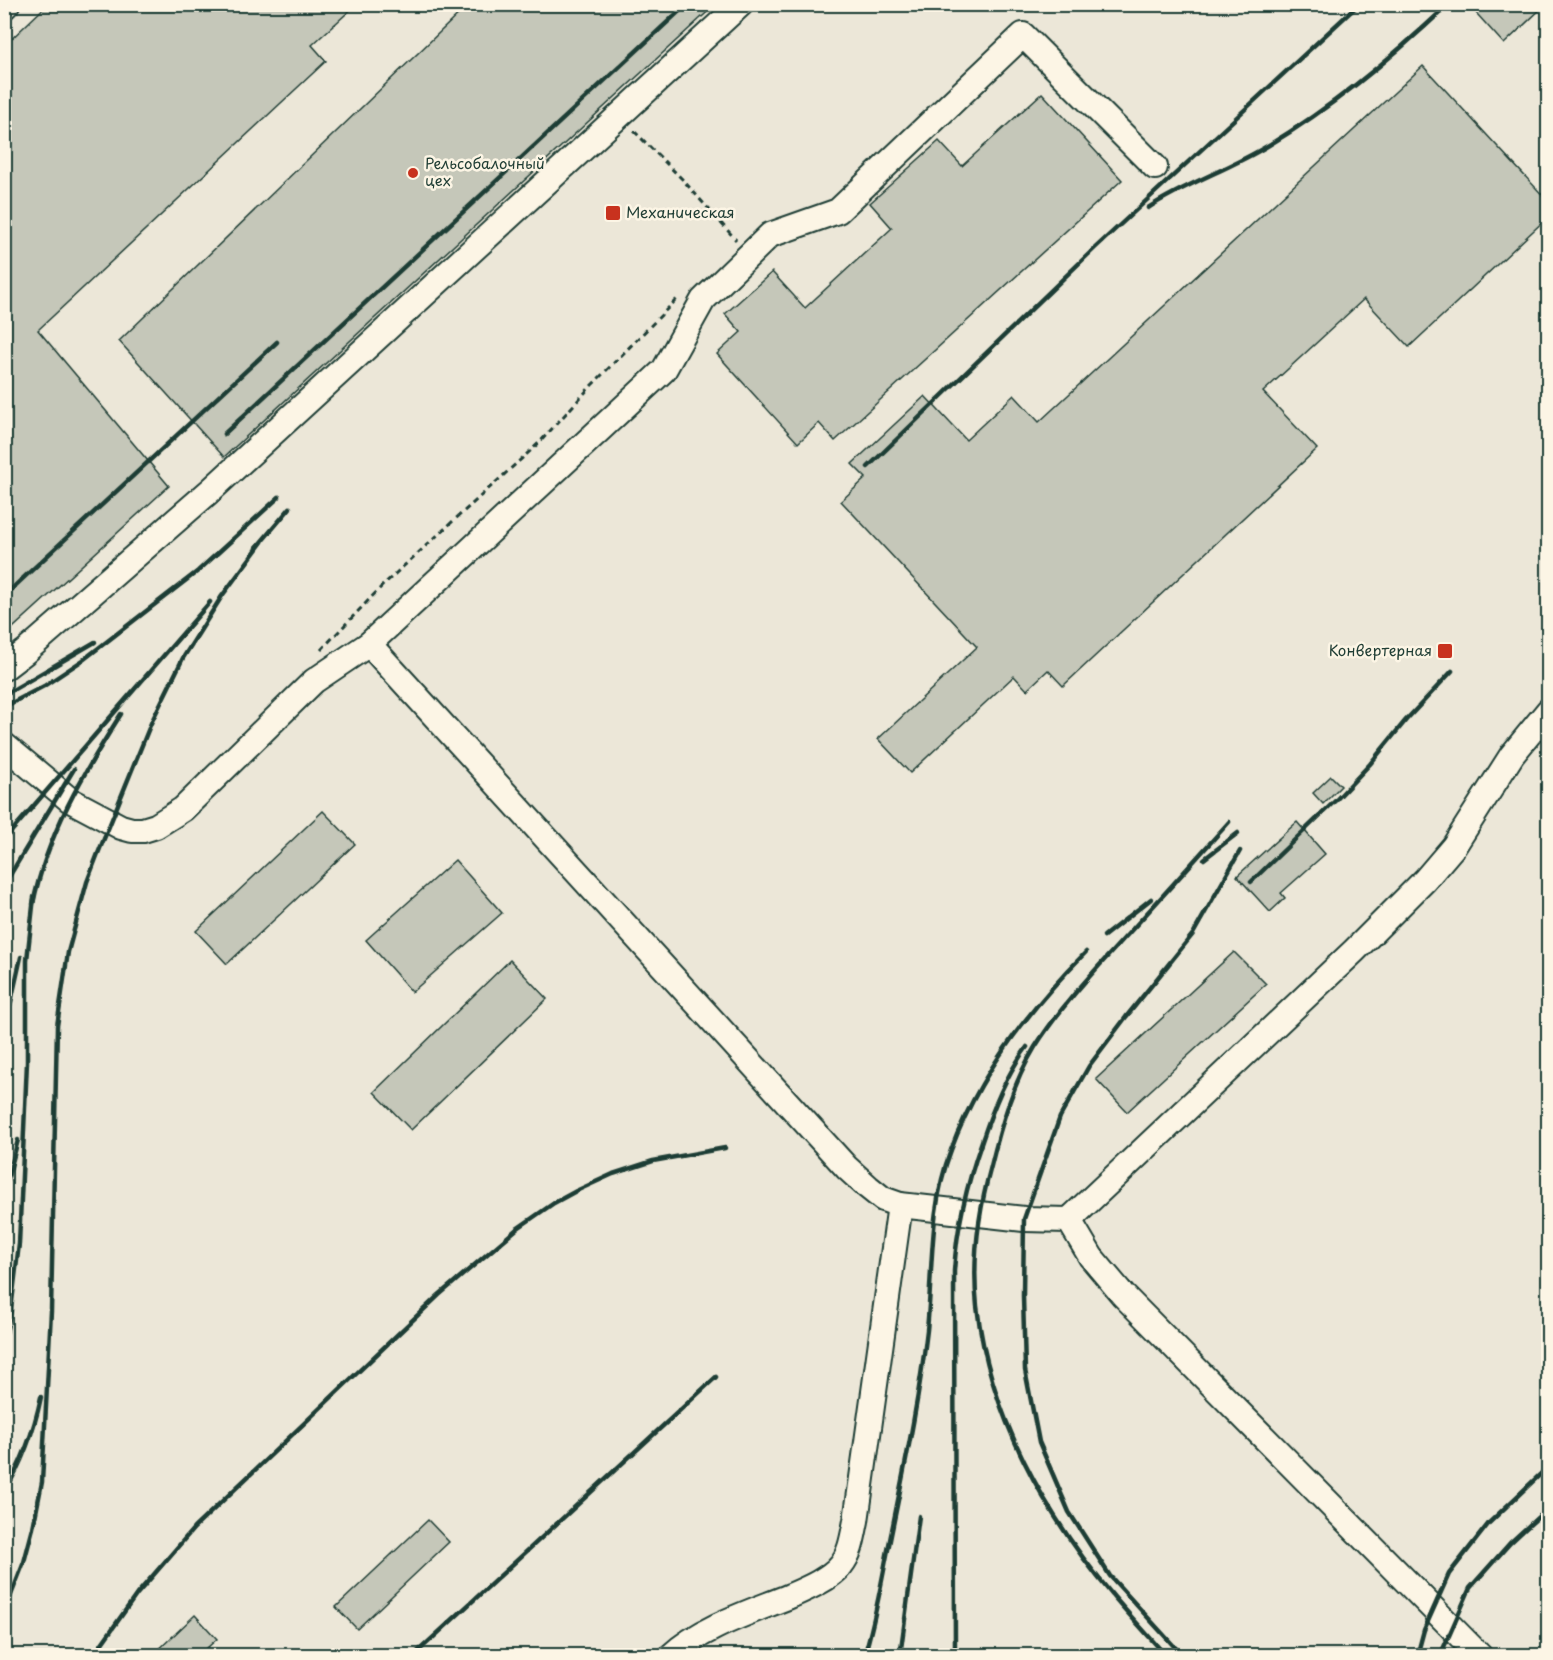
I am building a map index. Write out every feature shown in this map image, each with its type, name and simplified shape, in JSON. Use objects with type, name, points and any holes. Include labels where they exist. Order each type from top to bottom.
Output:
[{"type":"lane","points":[[4,668],[211,490],[741,4]]},
{"type":"lane","points":[[6,749],[53,784],[70,800],[110,822],[132,830],[143,830],[156,826],[183,809],[314,681],[369,644],[664,370],[703,300],[770,235],[838,211],[1023,35],[1155,167]]},
{"type":"lane","points":[[369,644],[848,1168],[868,1187],[883,1199],[900,1205],[1024,1219],[1069,1220],[1345,959],[1425,880],[1454,846],[1512,755],[1548,711]]},
{"type":"lane","points":[[671,1656],[700,1634],[806,1589],[842,1565],[850,1548],[856,1521],[900,1205]]},
{"type":"lane","points":[[1069,1220],[1091,1257],[1123,1295],[1479,1656]]},
{"type":"path","points":[[621,116],[683,180],[736,240]]},
{"type":"path","points":[[318,652],[384,584],[540,441],[598,378],[686,290]]},
{"type":"shaded area","points":[[5,5],[1548,5],[1548,1655],[5,1655]]},
{"type":"building","points":[[48,4],[357,4],[312,45],[326,61],[38,330],[169,486],[4,636],[4,46]]},
{"type":"building","name":"Рельсобалочный цех","points":[[469,4],[716,4],[224,457],[119,341]]},
{"type":"building","points":[[1468,4],[1546,4],[1504,44]]},
{"type":"building","points":[[1423,66],[1548,201],[1548,217],[1409,347],[1364,299],[1263,392],[1317,449],[1063,686],[1048,670],[1027,690],[1014,676],[910,773],[878,739],[977,647],[841,501],[866,478],[852,464],[925,396],[966,440],[1014,395],[1039,422]]},
{"type":"building","points":[[1042,93],[1122,180],[835,441],[819,423],[798,443],[717,354],[741,332],[725,314],[772,272],[805,308],[892,228],[870,203],[939,141],[962,166]]},
{"type":"building","points":[[1331,776],[1341,786],[1323,804],[1313,793]]},
{"type":"building","points":[[323,811],[355,844],[227,964],[196,931]]},
{"type":"building","points":[[1297,822],[1325,854],[1281,893],[1285,898],[1270,912],[1237,876]]},
{"type":"building","points":[[455,860],[502,913],[412,992],[366,940]]},
{"type":"building","points":[[1234,952],[1266,984],[1127,1112],[1096,1079]]},
{"type":"building","points":[[510,960],[547,999],[411,1130],[374,1092]]},
{"type":"building","points":[[428,1520],[449,1542],[357,1629],[336,1607]]},
{"type":"building","points":[[195,1615],[217,1639],[198,1656],[152,1656]]},
{"type":"railway","points":[[224,434],[687,4]]},
{"type":"railway","points":[[868,467],[1095,248],[1359,4]]},
{"type":"railway","points":[[1148,208],[1177,191],[1254,154],[1317,114],[1363,79],[1449,4]]},
{"type":"railway","points":[[4,596],[277,342]]},
{"type":"railway","points":[[4,707],[44,686],[83,660],[198,571],[279,497]]},
{"type":"railway","points":[[257,547],[290,508]]},
{"type":"railway","points":[[4,1613],[24,1562],[42,1482],[51,1311],[57,1026],[68,952],[87,882],[151,723],[183,658],[222,596],[262,542]]},
{"type":"railway","points":[[4,840],[210,602]]},
{"type":"railway","points":[[4,695],[95,642]]},
{"type":"railway","points":[[1251,882],[1336,800],[1452,671]]},
{"type":"railway","points":[[33,904],[47,853],[68,805],[121,714]]},
{"type":"railway","points":[[4,885],[74,769]]},
{"type":"railway","points":[[1166,1656],[1089,1565],[1043,1497],[1024,1461],[1007,1424],[984,1346],[977,1306],[976,1253],[983,1200],[999,1135],[1014,1090],[1035,1047],[1079,989],[1229,822]]},
{"type":"railway","points":[[1204,859],[1238,833]]},
{"type":"railway","points":[[1183,1656],[1110,1576],[1069,1512],[1039,1442],[1025,1370],[1024,1219],[1060,1117],[1089,1066],[1193,934],[1240,851]]},
{"type":"railway","points":[[4,1342],[11,1310],[19,1244],[27,1062],[27,960],[34,897]]},
{"type":"railway","points":[[1104,936],[1151,899]]},
{"type":"railway","points":[[864,1656],[906,1462],[920,1383],[927,1330],[935,1216],[944,1172],[963,1122],[991,1069],[1045,996],[1086,952]]},
{"type":"railway","points":[[4,1033],[21,957]]},
{"type":"railway","points":[[955,1656],[955,1254],[967,1189],[986,1129],[1006,1080],[1027,1047]]},
{"type":"railway","points":[[4,1193],[18,1140]]},
{"type":"railway","points":[[93,1656],[137,1594],[194,1528],[439,1295],[518,1228],[554,1203],[613,1174],[653,1161],[725,1148]]},
{"type":"railway","points":[[413,1656],[716,1377]]},
{"type":"railway","points":[[4,1493],[27,1446],[41,1397]]},
{"type":"railway","points":[[1417,1656],[1424,1630],[1449,1574],[1489,1523],[1548,1467]]},
{"type":"railway","points":[[1440,1656],[1470,1588],[1510,1543],[1548,1508]]},
{"type":"railway","points":[[900,1656],[919,1516]]},
{"type":"place","name":"Рельсобалочный цех","points":[[413,173]]},
{"type":"place","name":"Механическая","points":[[613,213]]},
{"type":"place","name":"Конвертерная","points":[[1445,651]]}]
